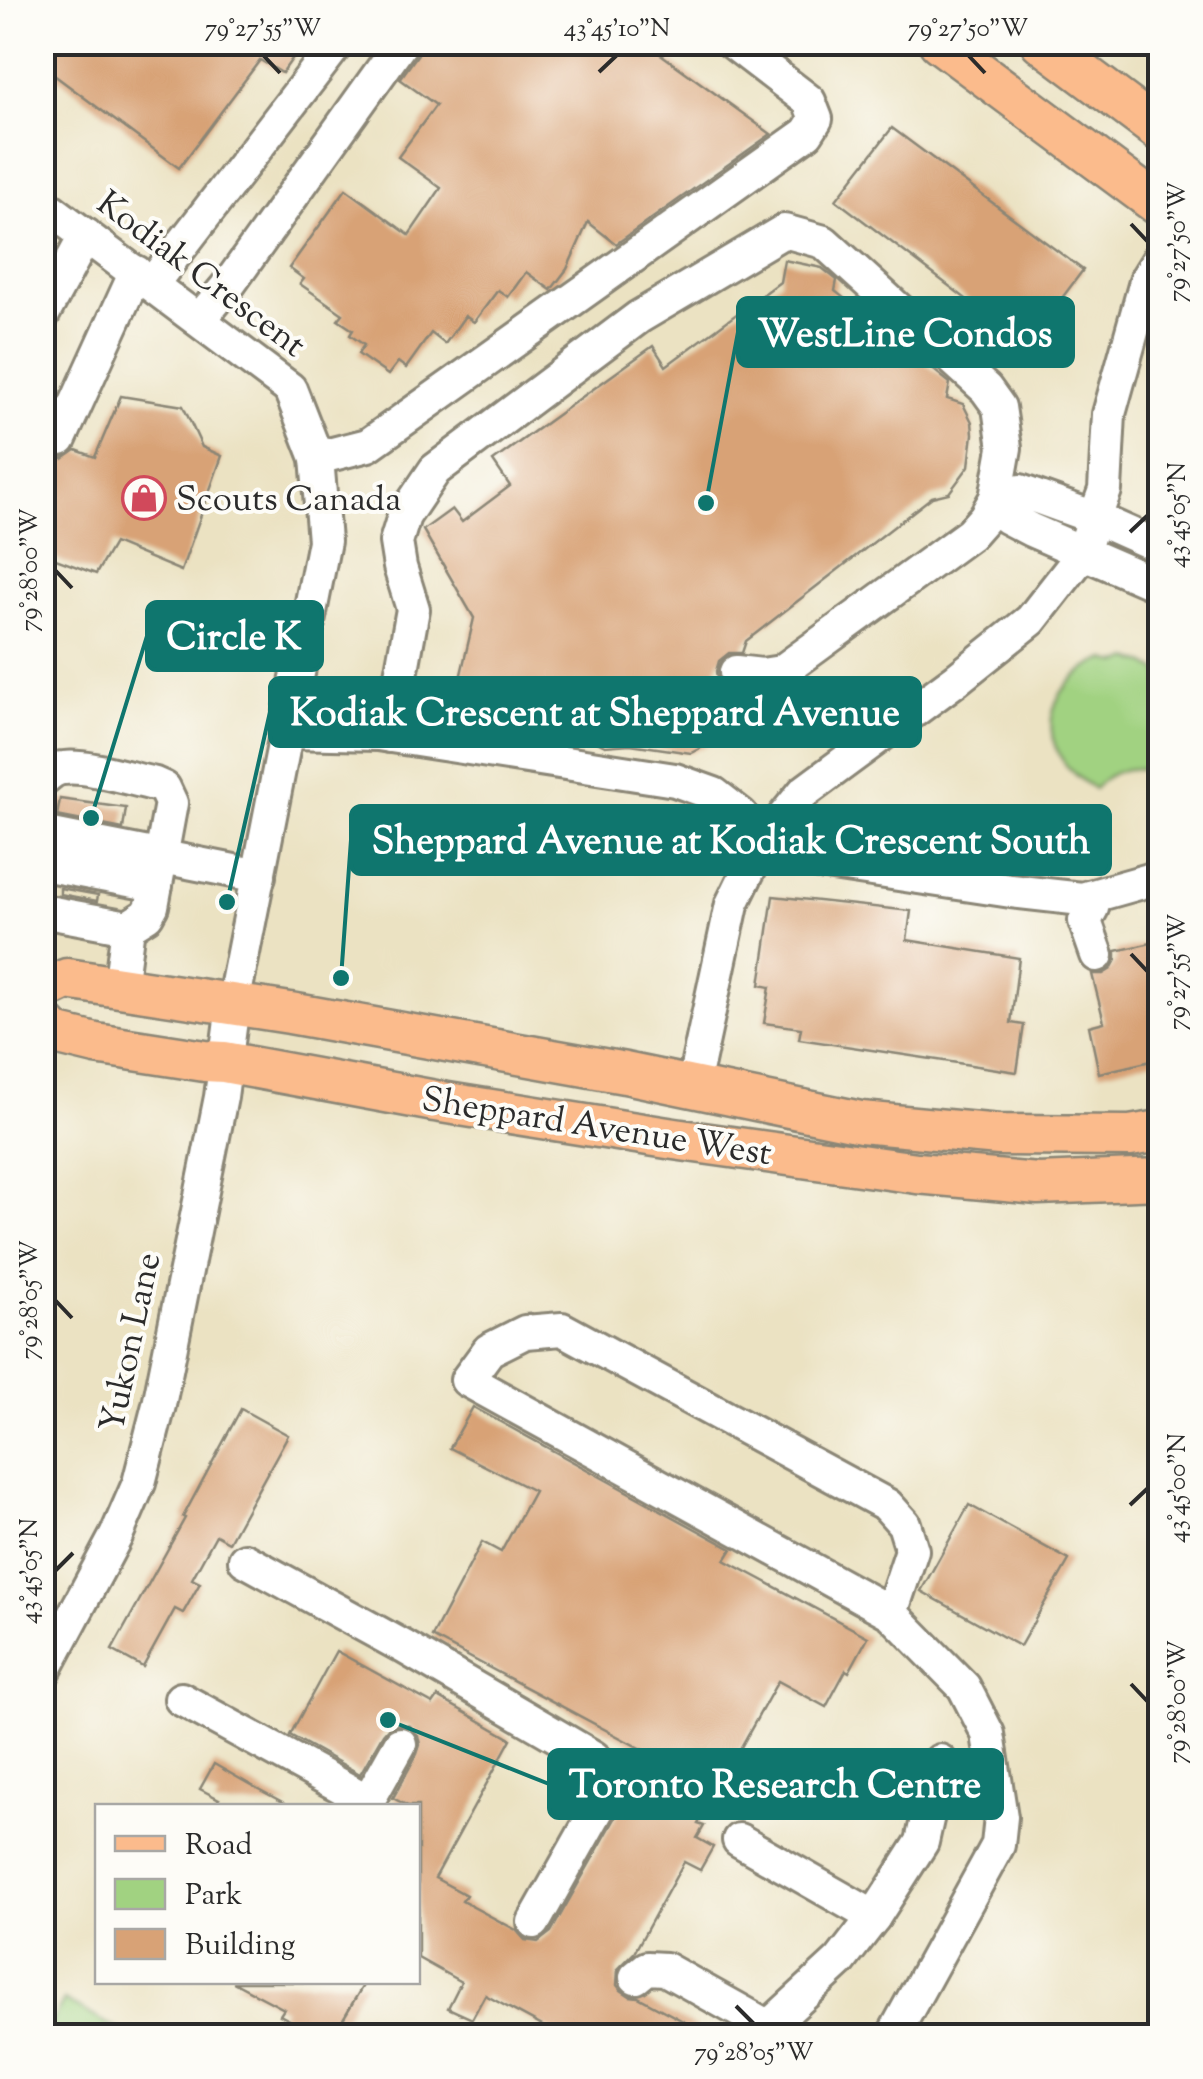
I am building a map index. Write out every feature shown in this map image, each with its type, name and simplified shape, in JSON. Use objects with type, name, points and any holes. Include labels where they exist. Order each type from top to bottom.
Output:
[{"type":"main road","points":[[939,42],[1160,206]]},
{"type":"main road","points":[[1041,42],[1160,131]]},
{"type":"main road","name":"Sheppard Avenue West","points":[[42,991],[67,979],[233,1004],[693,1086],[861,1122],[998,1135],[1130,1136],[1160,1131]]},
{"type":"main road","name":"Sheppard Avenue West","points":[[42,1020],[56,1034],[96,1044],[224,1062],[435,1102],[916,1174],[1038,1184],[1160,1178]]},
{"type":"street","points":[[60,439],[144,278],[338,42]]},
{"type":"street","points":[[200,319],[230,283],[402,42]]},
{"type":"street","points":[[317,458],[368,445],[807,133],[816,119],[810,101],[732,42]]},
{"type":"street","name":"Kodiak Crescent","points":[[42,202],[290,389],[317,458],[324,541],[233,1004]]},
{"type":"street","points":[[390,736],[414,609],[396,542],[404,516],[436,470],[639,318],[784,232],[824,242],[986,389],[999,408],[1004,448],[996,498],[970,534],[781,672],[736,672]]},
{"type":"street","points":[[42,316],[86,235]]},
{"type":"street","points":[[693,1086],[732,904],[761,845],[804,792],[1031,620],[1081,556],[1105,490],[1108,414],[1148,278],[1160,257]]},
{"type":"street","points":[[996,498],[1020,491],[1160,547]]},
{"type":"street","points":[[996,498],[1006,517],[1030,530],[1160,584]]},
{"type":"street","points":[[286,732],[390,736],[675,780],[714,794],[741,815],[761,845],[819,862],[1091,902],[1160,877]]},
{"type":"street","points":[[42,780],[61,767],[104,773],[164,788],[171,803],[152,906],[146,916],[128,928],[42,911]]},
{"type":"street","points":[[42,834],[158,872]]},
{"type":"street","points":[[42,864],[259,876]]},
{"type":"street","points":[[1091,902],[1085,921],[1105,953]]},
{"type":"street","points":[[120,988],[128,928]]},
{"type":"street","name":"Yukon Lane","points":[[42,1676],[116,1536],[138,1484],[169,1357],[221,1097],[233,1004]]},
{"type":"street","points":[[891,1613],[912,1550],[904,1524],[887,1505],[562,1329],[525,1332],[489,1350],[467,1380],[891,1613],[964,1687],[988,1734],[1001,1817],[998,1845],[892,2036]]},
{"type":"street","points":[[245,1560],[594,1757],[608,1771],[609,1789],[534,1922]]},
{"type":"street","points":[[181,1699],[368,1801],[400,1744]]},
{"type":"street","points":[[636,1977],[648,1968],[664,1969],[765,2024],[776,2020],[840,1961],[874,1917],[922,1842],[940,1761]]},
{"type":"street","points":[[738,1840],[874,1917]]},
{"type":"green space","points":[[1106,659],[1118,663],[1130,659],[1160,672],[1160,779],[1143,770],[1126,769],[1109,776],[1094,789],[1060,757],[1053,738],[1056,702],[1067,685]]},
{"type":"green space","points":[[64,2000],[130,2036],[44,2036]]},
{"type":"building","points":[[42,42],[304,42],[282,73],[260,60],[179,168],[42,66]]},
{"type":"building","points":[[422,42],[644,42],[771,134],[616,244],[588,222],[567,269],[551,290],[526,272],[508,297],[498,290],[474,322],[465,316],[445,344],[431,333],[406,368],[398,362],[388,375],[358,354],[364,345],[350,335],[353,330],[338,320],[343,314],[300,284],[304,279],[289,268],[346,189],[409,235],[441,188],[398,157],[436,105],[400,79]]},
{"type":"building","points":[[892,128],[1083,270],[1016,359],[967,321],[978,308],[836,200]]},
{"type":"building","points":[[784,260],[822,268],[837,280],[835,291],[950,383],[947,399],[963,404],[973,434],[969,466],[949,493],[932,497],[746,641],[742,653],[729,653],[719,661],[717,679],[731,691],[729,696],[795,708],[791,733],[726,724],[710,743],[691,753],[630,744],[605,746],[569,728],[568,732],[502,720],[498,729],[478,726],[479,716],[450,722],[474,618],[423,530],[452,509],[462,522],[510,486],[493,461],[653,346],[666,366],[780,282]]},
{"type":"building","points":[[121,396],[183,406],[202,447],[222,456],[181,571],[114,543],[96,574],[42,554],[42,448],[53,458],[63,459],[76,450],[95,457]]},
{"type":"building","points":[[60,799],[126,808],[123,829],[57,816]]},
{"type":"building","points":[[60,888],[98,895],[97,901],[60,894]]},
{"type":"building","points":[[773,896],[911,911],[907,940],[1019,958],[1011,1023],[1024,1025],[1017,1072],[799,1039],[801,1028],[764,1023],[770,987],[760,985]]},
{"type":"building","points":[[1160,941],[1160,1059],[1099,1073],[1089,1026],[1104,1022],[1092,974],[1111,969],[1116,951]]},
{"type":"building","points":[[473,1407],[732,1549],[725,1560],[868,1637],[826,1707],[778,1681],[698,1824],[704,1826],[697,1838],[713,1847],[700,1870],[684,1862],[634,1953],[618,1969],[617,1985],[621,1990],[711,2036],[561,2036],[485,1995],[472,2019],[448,2008],[461,1982],[420,1959],[420,1804],[404,1804],[393,1798],[417,1754],[418,1735],[409,1726],[389,1727],[360,1774],[290,1735],[336,1651],[433,1704],[438,1697],[511,1739],[435,1878],[466,1895],[462,1901],[516,1930],[525,1940],[538,1942],[551,1932],[626,1799],[629,1781],[645,1751],[432,1637],[482,1542],[501,1552],[534,1491],[450,1448]]},
{"type":"building","points":[[241,1409],[288,1435],[229,1542],[216,1535],[192,1579],[200,1583],[183,1613],[175,1609],[143,1667],[112,1650]]},
{"type":"building","points":[[969,1505],[1069,1560],[1020,1646],[921,1591]]},
{"type":"building","points":[[214,1764],[286,1804],[215,1804],[219,1799],[200,1789]]},
{"type":"building","points":[[237,1984],[364,1984],[333,2036],[320,2036],[280,2015],[284,2009]]},
{"type":"place","name":"Scouts Canada","points":[[144,498]]},
{"type":"place","name":"WestLine Condos","points":[[706,503]]},
{"type":"place","name":"Circle K","points":[[91,818]]},
{"type":"place","name":"Kodiak Crescent at Sheppard Avenue","points":[[227,902]]},
{"type":"place","name":"Sheppard Avenue at Kodiak Crescent South","points":[[341,978]]},
{"type":"place","name":"Toronto Research Centre","points":[[388,1720]]}]
